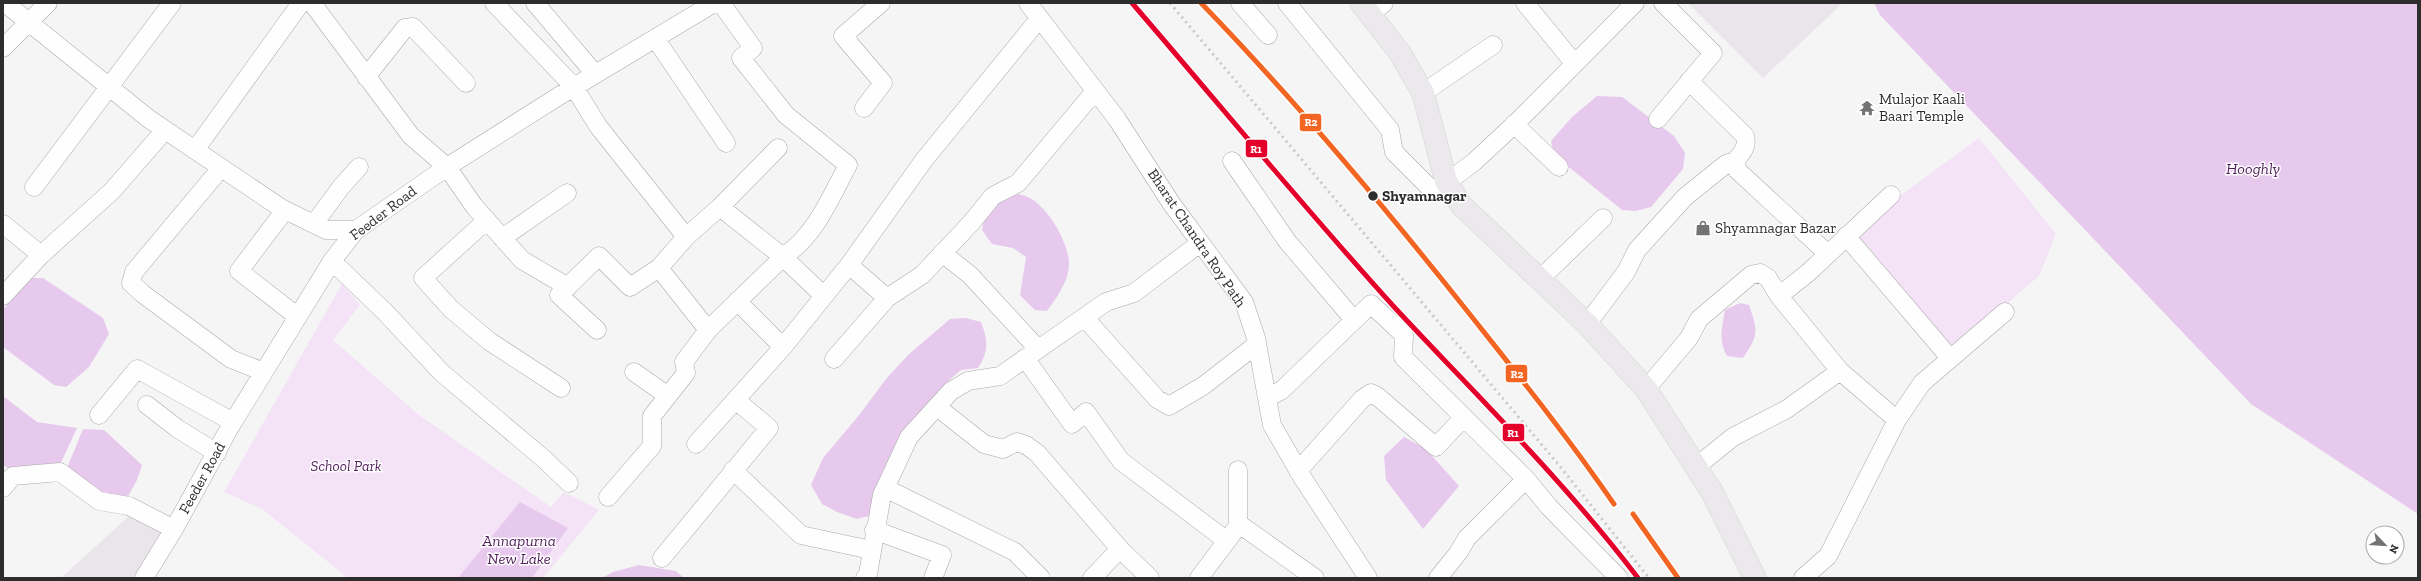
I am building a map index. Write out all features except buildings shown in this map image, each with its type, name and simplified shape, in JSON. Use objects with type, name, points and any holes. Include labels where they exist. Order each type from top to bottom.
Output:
[{"type":"main road","points":[[1372,7],[1423,93],[1446,181],[1466,210],[1587,324],[1646,389],[1697,466],[1754,578]]},
{"type":"street","points":[[5,3],[165,130],[285,210],[326,230],[356,230]]},
{"type":"street","points":[[3,48],[30,23],[48,3]]},
{"type":"street","points":[[34,187],[172,3]]},
{"type":"street","points":[[195,150],[301,3]]},
{"type":"street","points":[[312,3],[411,136],[447,167],[502,238],[522,260],[568,287]]},
{"type":"street","points":[[494,3],[574,87],[602,131],[686,237]]},
{"type":"street","points":[[535,3],[595,74]]},
{"type":"street","name":"Feeder Road","points":[[144,578],[174,529],[233,422],[332,261],[356,230],[447,167],[595,74],[714,3]]},
{"type":"street","points":[[608,497],[652,446],[652,416],[686,373],[684,362],[708,330],[737,301],[797,248],[814,228],[848,165],[786,115],[772,98],[741,58],[753,48],[721,3]]},
{"type":"street","points":[[864,108],[883,83],[843,36],[881,3]]},
{"type":"street","name":"Bharat Chandra Roy Path","points":[[1028,3],[1117,119],[1171,203],[1244,302],[1256,345],[1272,425],[1298,471],[1368,578]]},
{"type":"street","points":[[1240,3],[1268,35]]},
{"type":"street","points":[[1287,3],[1390,130],[1394,152],[1434,192],[1446,181],[1474,162],[1636,3]]},
{"type":"street","points":[[1525,3],[1574,63]]},
{"type":"street","points":[[1658,118],[1713,53],[1663,3]]},
{"type":"street","points":[[696,444],[737,401],[783,347],[849,265],[924,160],[1039,19]]},
{"type":"street","points":[[366,77],[405,28],[413,27],[466,83]]},
{"type":"street","points":[[655,38],[726,143]]},
{"type":"street","points":[[1423,93],[1493,46]]},
{"type":"street","points":[[1587,324],[1626,272],[1637,250],[1686,197],[1726,164],[1735,161],[1745,149],[1747,143],[1745,136],[1690,81]]},
{"type":"street","points":[[834,359],[887,298],[922,275],[971,223],[993,196],[1018,182],[1096,92]]},
{"type":"street","points":[[1514,124],[1559,167]]},
{"type":"street","points":[[3,296],[41,256],[112,191],[165,130]]},
{"type":"street","points":[[597,330],[559,295],[599,256],[630,287],[658,268],[686,237],[720,207],[778,148]]},
{"type":"street","points":[[1232,161],[1287,241],[1354,320]]},
{"type":"street","points":[[1735,161],[1737,170],[1827,253]]},
{"type":"street","points":[[314,224],[341,187],[359,167]]},
{"type":"street","points":[[221,168],[134,272],[131,283],[231,359],[264,372]]},
{"type":"street","points":[[502,238],[567,193]]},
{"type":"street","points":[[1779,296],[1809,272],[1827,253],[1891,196]]},
{"type":"street","points":[[720,207],[784,258],[824,296]]},
{"type":"street","points":[[285,210],[240,271],[298,317]]},
{"type":"street","points":[[1540,279],[1603,218]]},
{"type":"street","points":[[487,220],[422,278],[451,309],[490,341],[561,388]]},
{"type":"street","points":[[3,224],[41,256]]},
{"type":"street","points":[[1846,236],[1950,358]]},
{"type":"street","points":[[865,578],[868,574],[874,530],[885,488],[909,438],[951,391],[968,381],[1000,376],[1106,302],[1134,294],[1200,243]]},
{"type":"street","points":[[942,253],[970,276],[1032,354],[1072,424],[1086,412],[1121,461],[1227,541]]},
{"type":"street","points":[[332,261],[385,312],[442,373],[544,459],[568,483]]},
{"type":"street","points":[[849,265],[887,298]]},
{"type":"street","points":[[658,268],[708,330]]},
{"type":"street","points":[[1646,389],[1689,338],[1699,319],[1751,275],[1760,273],[1768,278],[1779,296],[1840,371],[1897,420]]},
{"type":"street","points":[[737,301],[783,347]]},
{"type":"street","points":[[1267,398],[1282,390],[1371,304],[1404,335],[1403,357],[1526,479],[1619,578]]},
{"type":"street","points":[[1803,578],[1828,556],[1897,420],[1922,383],[2005,312]]},
{"type":"street","points":[[1084,317],[1157,399],[1169,406],[1203,386],[1256,345]]},
{"type":"street","points":[[99,415],[137,369],[233,422]]},
{"type":"street","points":[[1697,466],[1733,437],[1787,409],[1840,371]]},
{"type":"street","points":[[634,372],[668,396]]},
{"type":"street","points":[[1298,471],[1362,399],[1371,393],[1377,396],[1436,447],[1464,417]]},
{"type":"street","points":[[662,558],[732,470],[769,428],[737,401]]},
{"type":"street","points":[[147,405],[178,429],[216,452]]},
{"type":"street","points":[[937,407],[984,444],[1003,449],[1017,442],[1026,445],[1037,454],[1120,549],[1150,578]]},
{"type":"street","points":[[732,470],[801,535],[871,550]]},
{"type":"street","points":[[1199,578],[1238,526],[1238,470]]},
{"type":"street","points":[[6,478],[60,472],[99,501],[129,506],[174,529]]},
{"type":"street","points":[[1438,578],[1458,553],[1467,538],[1526,479]]},
{"type":"street","points":[[885,488],[1015,552],[1037,577]]},
{"type":"street","points":[[1238,526],[1246,527],[1315,578]]},
{"type":"street","points":[[874,530],[942,555],[934,578]]},
{"type":"street","points":[[1092,578],[1120,549]]},
{"type":"shaded area","points":[[1688,3],[1843,3],[1763,78]]},
{"type":"shaded area","points":[[130,515],[168,529],[138,578],[61,578]]},
{"type":"green space","points":[[1979,138],[2056,234],[2039,276],[1951,351],[1854,236],[1893,201]]},
{"type":"green space","name":"School Park","points":[[342,284],[360,305],[333,340],[419,415],[551,507],[564,492],[599,510],[543,578],[348,578],[262,509],[224,492]]},
{"type":"water","name":"Hooghly","points":[[1874,3],[2418,3],[2418,514],[2251,404],[1880,15]]},
{"type":"water","points":[[1597,96],[1622,97],[1674,136],[1685,153],[1683,169],[1651,207],[1635,211],[1622,210],[1554,155],[1551,141],[1572,117]]},
{"type":"water","points":[[1004,194],[1020,194],[1039,204],[1054,223],[1065,244],[1069,263],[1067,276],[1062,288],[1047,311],[1035,310],[1020,295],[1026,257],[1013,248],[992,244],[982,230],[984,219]]},
{"type":"water","points":[[29,278],[43,278],[103,318],[109,334],[89,367],[66,387],[54,385],[3,347],[3,310]]},
{"type":"water","points":[[1740,303],[1749,305],[1755,327],[1754,338],[1743,358],[1727,356],[1722,345],[1722,328],[1725,310]]},
{"type":"water","points":[[966,318],[981,322],[986,340],[986,351],[982,362],[978,368],[961,370],[944,385],[876,497],[869,516],[857,519],[837,512],[822,504],[811,485],[823,458],[860,414],[886,379],[908,355],[950,319]]},
{"type":"water","points":[[3,396],[37,422],[77,428],[59,467],[12,471],[3,465]]},
{"type":"water","points":[[83,429],[104,430],[142,465],[137,480],[125,502],[99,496],[65,473]]},
{"type":"water","points":[[1404,437],[1426,449],[1459,486],[1423,529],[1386,480],[1384,456]]},
{"type":"water","name":"Annapurna New Lake","points":[[520,502],[568,528],[532,578],[458,578]]},
{"type":"water","points":[[639,565],[676,571],[684,578],[602,578],[613,572]]},
{"type":"railway","points":[[1132,3],[1362,271],[1551,474],[1610,542],[1638,578]]},
{"type":"railway","points":[[1170,3],[1558,464],[1649,578]]},
{"type":"transit line","name":"R1","points":[[1132,3],[1362,271],[1551,474],[1610,542],[1638,578]]},
{"type":"transit line","name":"R2","points":[[1201,3],[1305,116],[1404,232],[1542,406],[1614,504]]},
{"type":"transit line","name":"R2","points":[[1633,514],[1678,578]]},
{"type":"place","name":"Mulajor Kaali Baari Temple","points":[[1867,108]]},
{"type":"place","name":"Shyamnagar","points":[[1373,196]]},
{"type":"place","name":"Shyamnagar Bazar","points":[[1703,228]]}]
